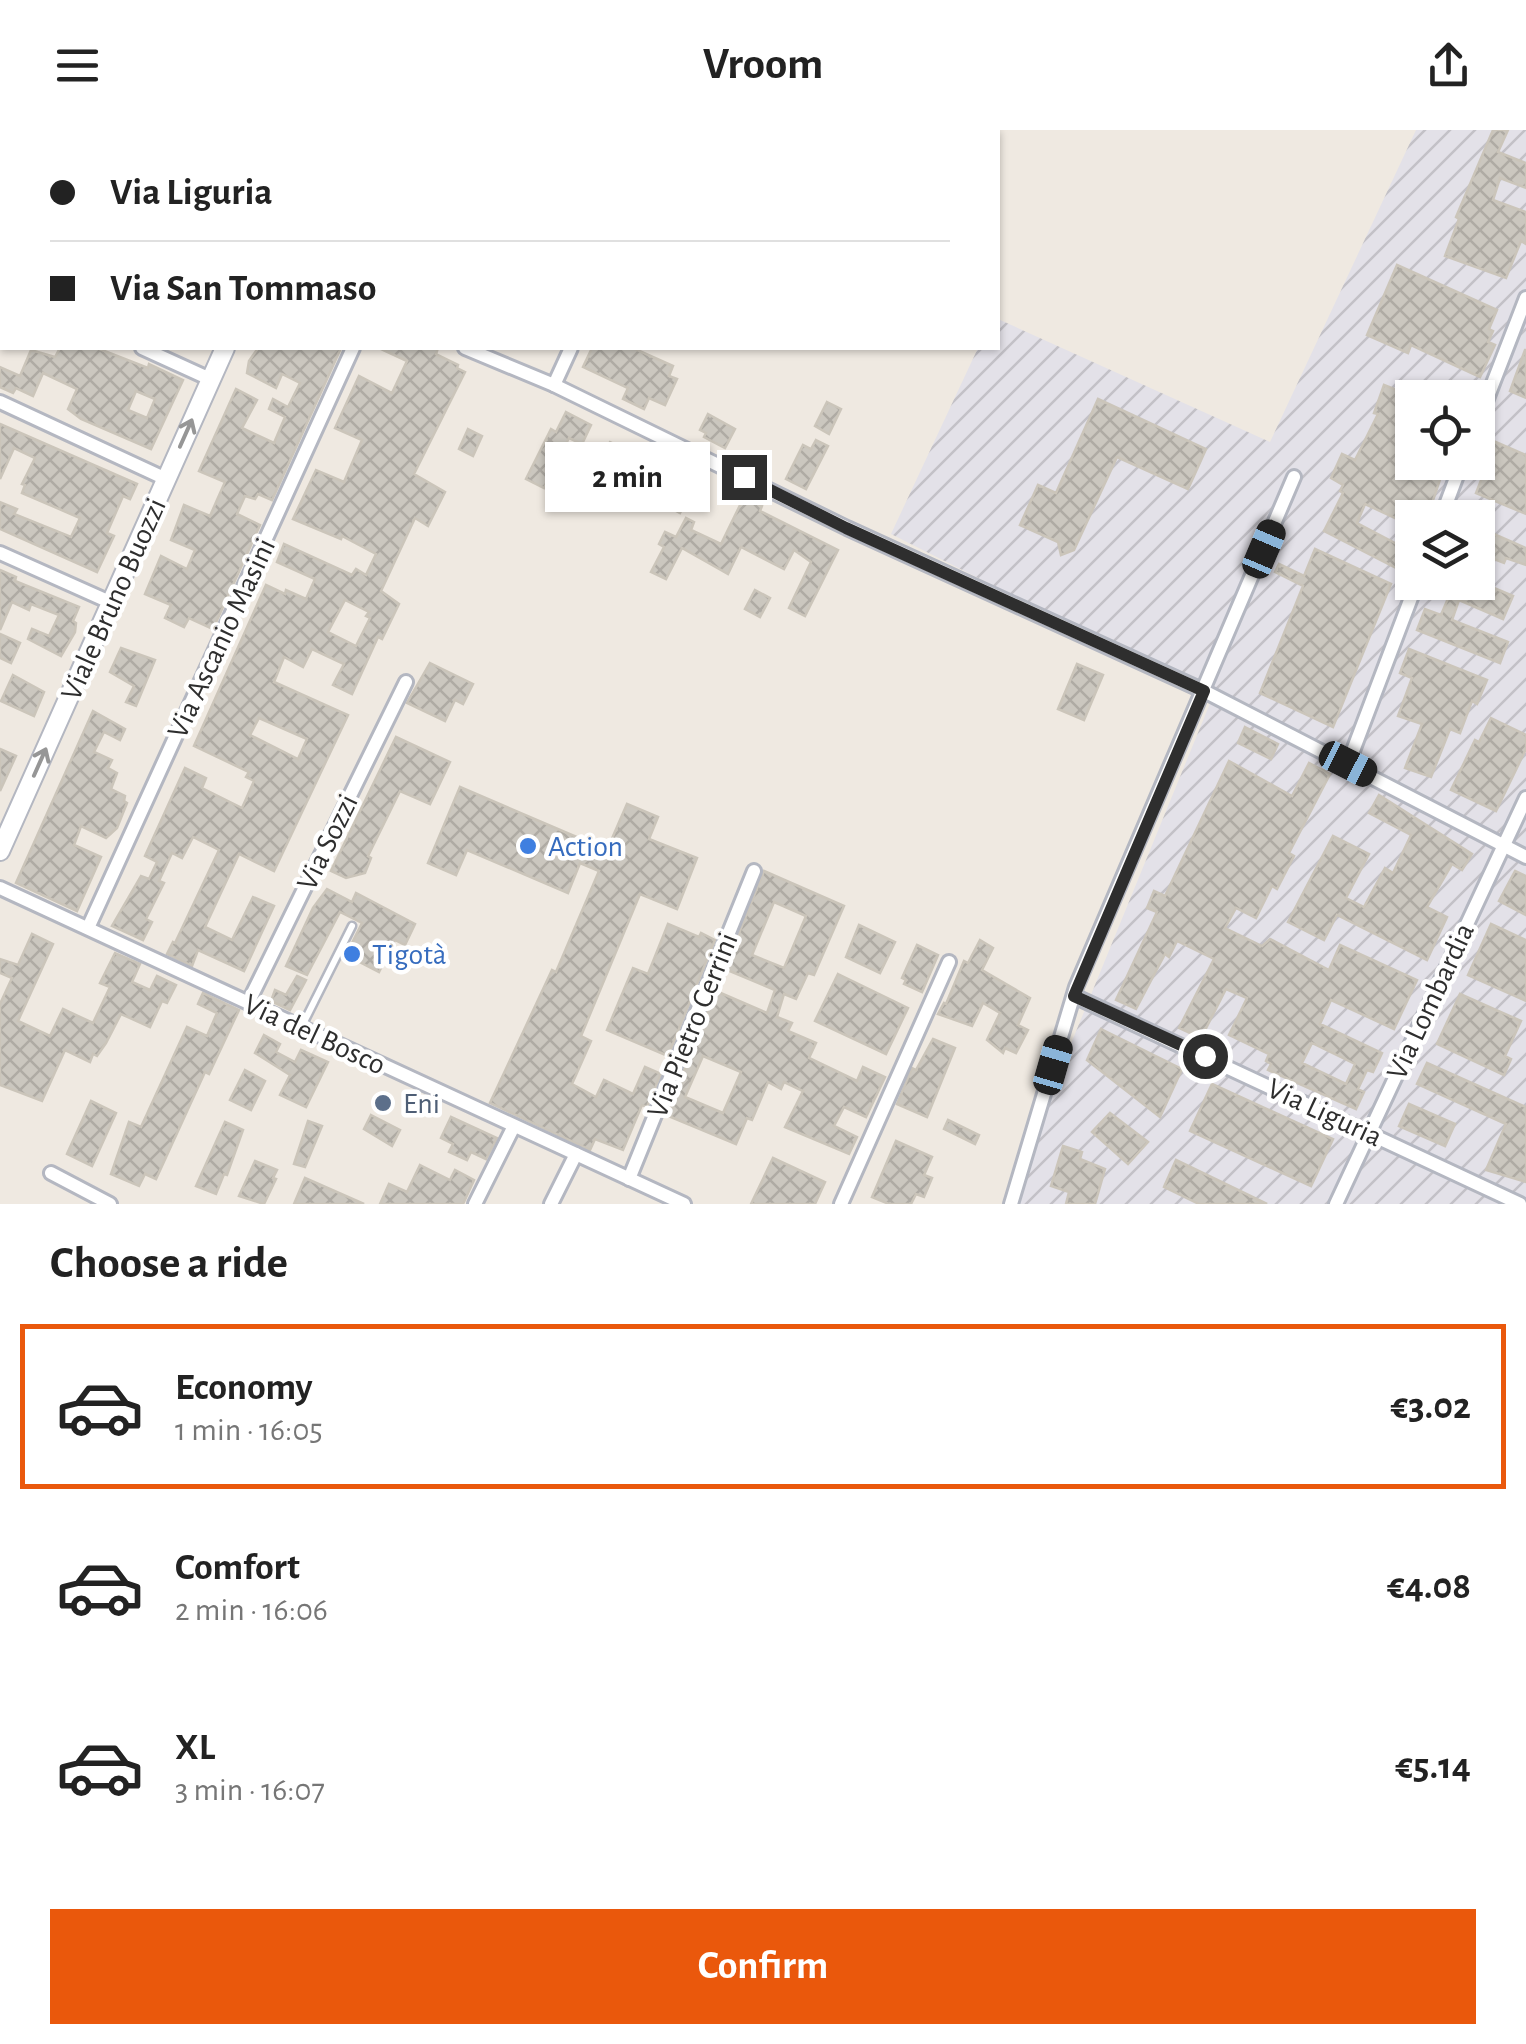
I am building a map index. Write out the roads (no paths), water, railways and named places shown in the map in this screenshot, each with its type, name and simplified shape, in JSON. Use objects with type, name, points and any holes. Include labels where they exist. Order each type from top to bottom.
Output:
[{"type":"main road","name":"Viale Bruno Buozzi","points":[[0,851],[223,350]]},
{"type":"street","points":[[1494,380],[1526,298]]},
{"type":"street","points":[[146,350],[210,379]]},
{"type":"street","name":"Via Ascanio Masini","points":[[88,928],[352,350]]},
{"type":"street","points":[[470,350],[554,385],[846,528],[1204,691],[1526,857]]},
{"type":"street","points":[[554,385],[569,350]]},
{"type":"street","points":[[0,402],[166,479]]},
{"type":"street","points":[[1012,1204],[1074,996],[1294,478]]},
{"type":"street","points":[[0,553],[112,603]]},
{"type":"street","points":[[1348,764],[1410,600]]},
{"type":"street","name":"Via Sozzi","points":[[248,1003],[406,682]]},
{"type":"street","name":"Via Lombardia","points":[[1336,1204],[1526,798]]},
{"type":"street","name":"Via Pietro Cerrini","points":[[629,1179],[754,871]]},
{"type":"street","name":"Via del Bosco","points":[[0,888],[684,1204]]},
{"type":"street","points":[[841,1204],[949,962]]},
{"type":"street","name":"Via Liguria","points":[[1074,996],[1520,1204]]},
{"type":"street","points":[[476,1204],[514,1126]]},
{"type":"street","points":[[550,1204],[576,1154]]},
{"type":"street","points":[[51,1173],[110,1204]]},
{"type":"lane","points":[[301,1027],[352,926]]},
{"type":"place","name":"Action","points":[[528,846]]},
{"type":"place","name":"Tigotà","points":[[352,954]]},
{"type":"place","name":"Eni","points":[[383,1103]]}]
